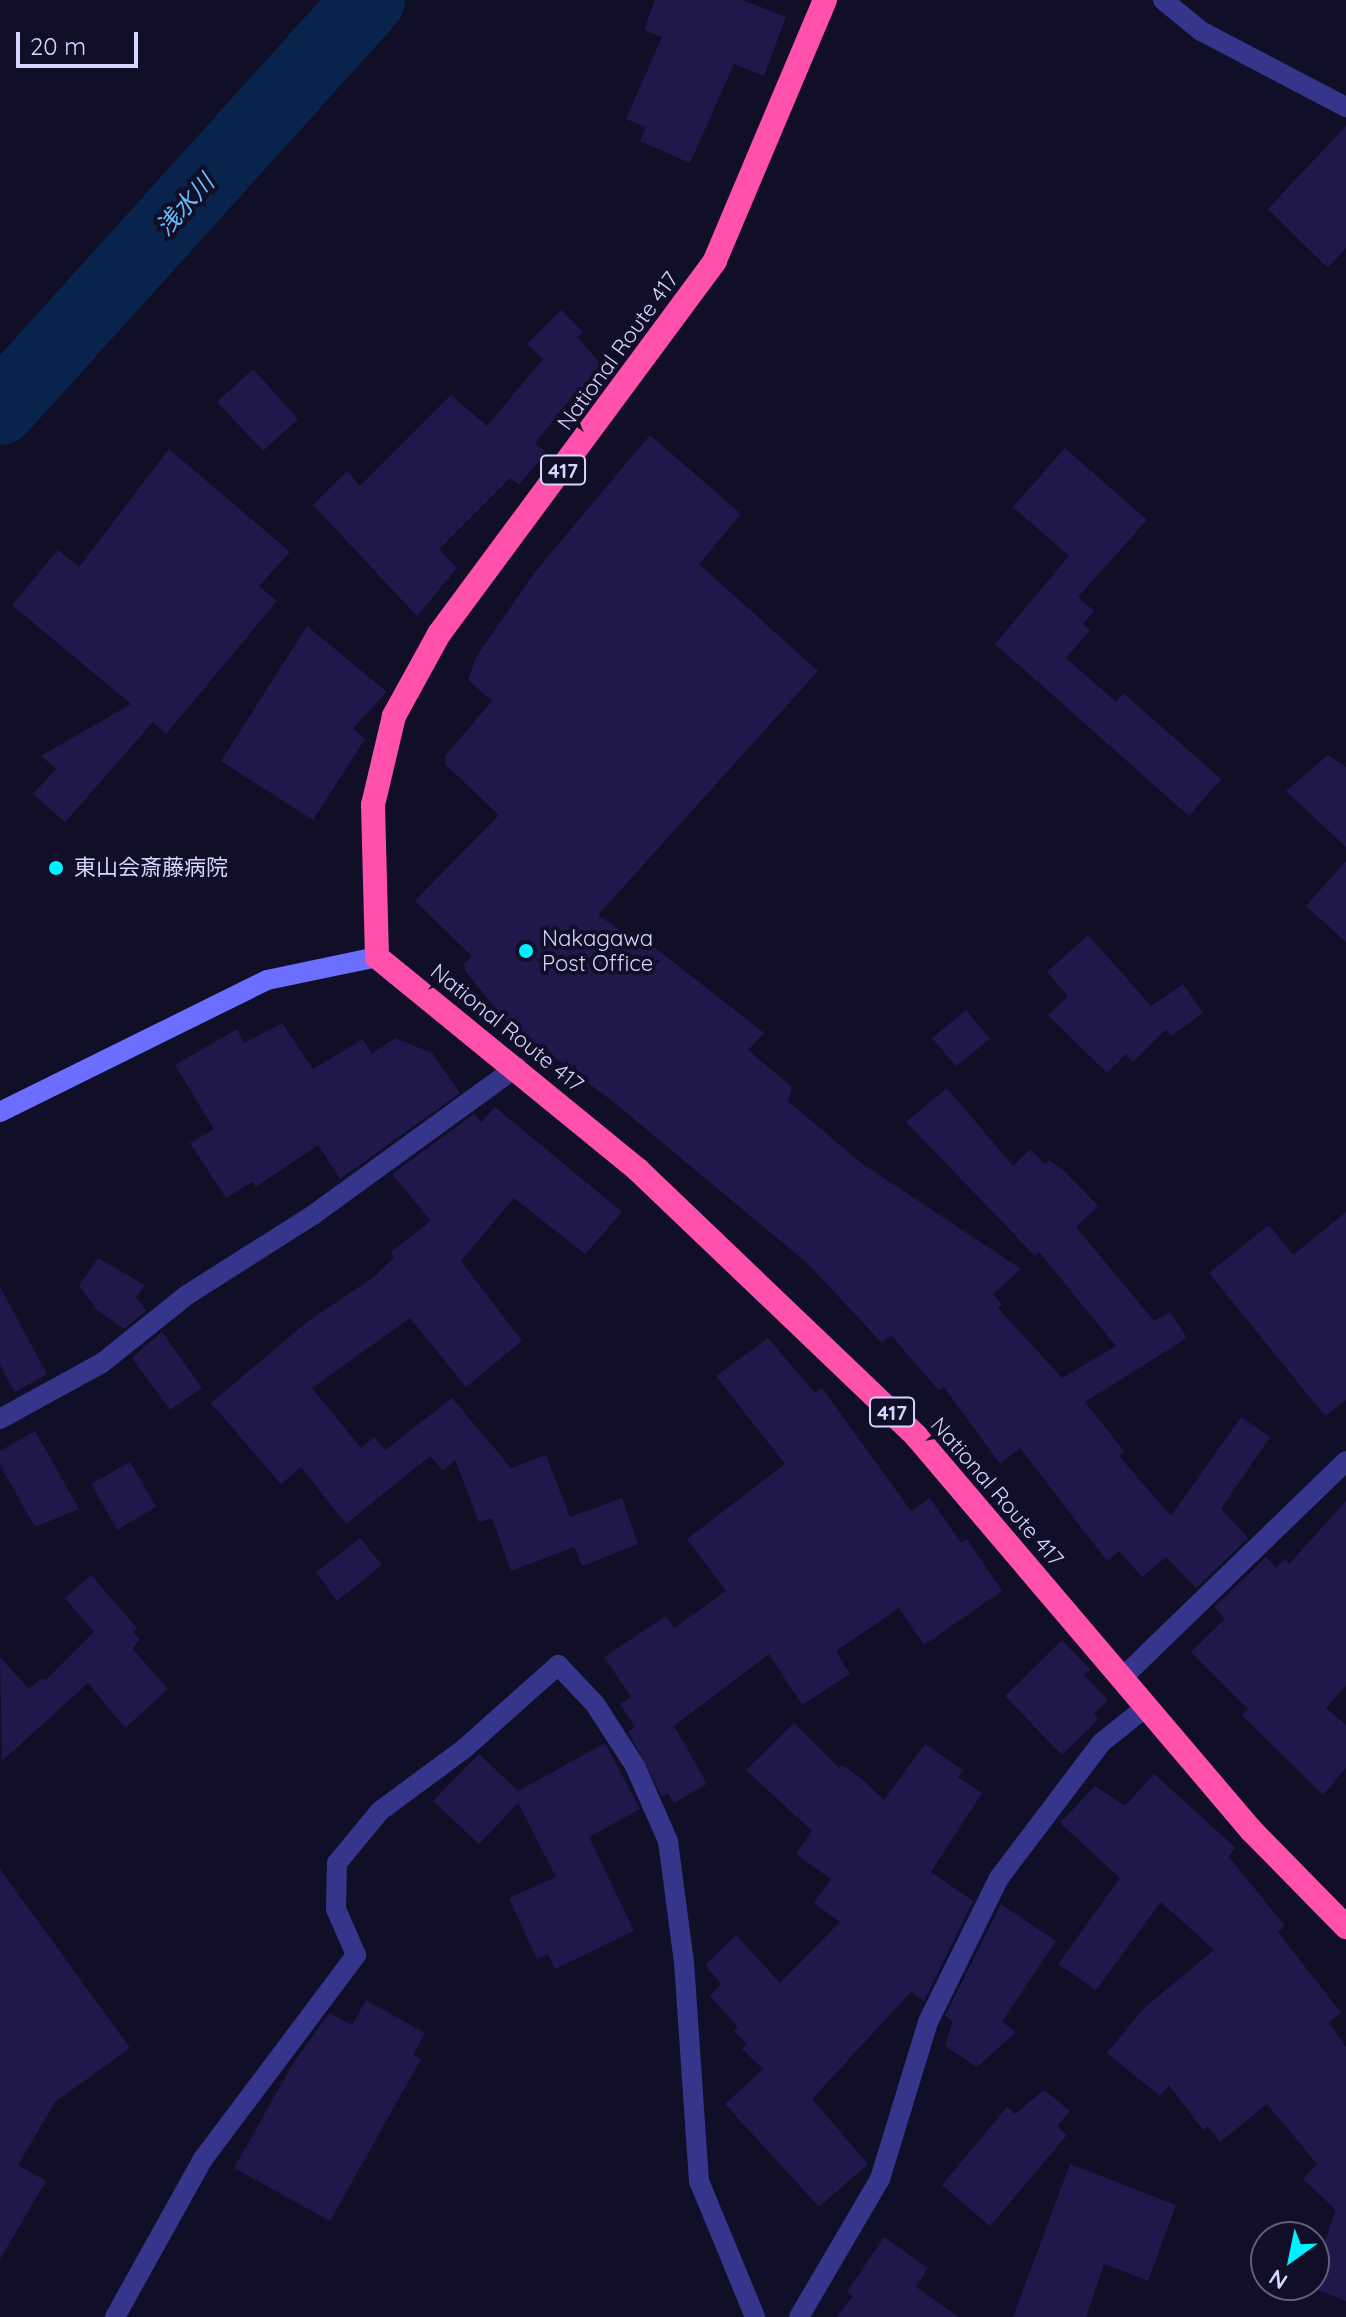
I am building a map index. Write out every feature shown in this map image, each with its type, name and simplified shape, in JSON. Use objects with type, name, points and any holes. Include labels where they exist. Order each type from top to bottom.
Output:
[{"type":"highway","name":"National Route 417","points":[[825,0],[715,261],[439,634],[394,716],[373,805],[377,957],[517,1067],[760,1281],[916,1436],[1121,1679],[1322,1908],[1346,1927]]},
{"type":"street","points":[[1163,0],[1201,31],[1346,107]]},
{"type":"street","points":[[0,1112],[267,980],[377,957]]},
{"type":"street","points":[[0,1419],[102,1363],[187,1295],[313,1215],[517,1067]]},
{"type":"street","points":[[1121,1679],[1346,1461]]},
{"type":"street","points":[[115,2317],[203,2159],[356,1955],[336,1909],[337,1863],[380,1811],[465,1748],[558,1665],[595,1704],[627,1754],[668,1841],[684,1962],[699,2181],[755,2317]]},
{"type":"street","points":[[799,2317],[880,2179],[928,2022],[999,1878],[1101,1743],[1146,1707]]},
{"type":"building","points":[[655,0],[743,0],[786,17],[764,76],[734,64],[690,163],[640,141],[646,127],[626,119],[662,37],[644,30]]},
{"type":"building","points":[[1346,126],[1346,248],[1328,268],[1268,209]]},
{"type":"building","points":[[561,310],[583,332],[577,337],[607,371],[582,398],[576,392],[535,443],[546,452],[519,485],[510,478],[439,549],[457,568],[417,616],[313,505],[347,471],[360,486],[451,395],[487,426],[543,359],[527,344]]},
{"type":"building","points":[[253,369],[298,419],[263,451],[217,402]]},
{"type":"building","points":[[650,435],[741,514],[699,564],[818,671],[598,915],[649,950],[653,946],[764,1033],[748,1050],[792,1087],[788,1101],[860,1162],[1021,1269],[993,1294],[1002,1305],[998,1308],[1062,1378],[1116,1346],[1039,1252],[1035,1256],[906,1122],[947,1088],[1013,1166],[1030,1149],[1045,1164],[1049,1160],[1063,1170],[1098,1206],[1076,1227],[1154,1321],[1170,1312],[1187,1338],[1085,1402],[1124,1451],[1119,1456],[1171,1516],[1241,1417],[1270,1437],[1221,1509],[1248,1538],[1196,1588],[1166,1557],[1142,1577],[1119,1551],[1107,1561],[1020,1448],[1000,1464],[944,1387],[939,1391],[891,1335],[882,1343],[807,1263],[616,1104],[504,1019],[466,972],[463,965],[472,956],[415,901],[499,815],[445,764],[445,756],[492,701],[468,680],[476,657],[535,572]]},
{"type":"building","points":[[1065,448],[1147,520],[1078,597],[1094,611],[1083,624],[1090,630],[1066,658],[1116,702],[1123,693],[1221,779],[1189,816],[995,644],[1069,556],[1013,507]]},
{"type":"building","points":[[169,449],[290,552],[259,586],[277,601],[166,734],[153,722],[65,822],[33,794],[56,769],[41,756],[131,704],[12,605],[58,550],[79,567]]},
{"type":"building","points":[[307,626],[387,692],[353,728],[365,739],[313,820],[221,761]]},
{"type":"building","points":[[1328,755],[1346,767],[1346,847],[1286,791]]},
{"type":"building","points":[[1346,861],[1346,942],[1306,906]]},
{"type":"building","points":[[1088,935],[1151,1006],[1183,984],[1203,1013],[1171,1036],[1166,1029],[1133,1062],[1126,1054],[1107,1073],[1048,1015],[1068,996],[1047,972]]},
{"type":"building","points":[[966,1010],[990,1039],[956,1066],[932,1038]]},
{"type":"building","points":[[282,1023],[313,1069],[363,1039],[372,1054],[395,1038],[432,1053],[460,1093],[340,1179],[318,1145],[256,1187],[252,1182],[226,1198],[190,1143],[214,1129],[175,1065],[237,1029],[244,1043]]},
{"type":"building","points":[[495,1107],[622,1212],[585,1254],[514,1198],[461,1261],[522,1341],[466,1387],[410,1318],[312,1388],[361,1448],[374,1437],[385,1450],[452,1398],[511,1468],[546,1455],[570,1517],[622,1498],[638,1544],[582,1566],[574,1547],[511,1571],[492,1518],[479,1522],[455,1460],[443,1471],[430,1456],[346,1524],[301,1467],[281,1484],[211,1403],[307,1322],[375,1276],[394,1258],[391,1252],[431,1221],[392,1174],[474,1114],[481,1123]]},
{"type":"building","points":[[1346,1212],[1346,1400],[1325,1416],[1209,1273],[1269,1225],[1293,1255]]},
{"type":"building","points":[[98,1258],[145,1285],[136,1297],[146,1311],[124,1329],[97,1310],[79,1286]]},
{"type":"building","points":[[0,1287],[47,1374],[15,1392],[0,1365]]},
{"type":"building","points":[[162,1332],[202,1388],[170,1410],[132,1358]]},
{"type":"building","points":[[768,1338],[815,1393],[822,1388],[911,1511],[930,1498],[961,1543],[967,1539],[1002,1591],[924,1645],[899,1608],[836,1651],[850,1674],[802,1705],[769,1654],[674,1726],[707,1784],[674,1803],[668,1793],[662,1796],[628,1731],[635,1727],[620,1704],[631,1697],[604,1657],[666,1616],[674,1628],[726,1591],[687,1539],[785,1464],[716,1376]]},
{"type":"building","points":[[35,1431],[79,1509],[35,1527],[0,1465],[0,1451]]},
{"type":"building","points":[[130,1462],[156,1507],[117,1530],[91,1484]]},
{"type":"building","points":[[1346,1501],[1346,1686],[1326,1708],[1346,1725],[1346,1768],[1323,1795],[1242,1715],[1248,1709],[1191,1652],[1225,1619],[1214,1607],[1266,1557],[1276,1568],[1285,1559],[1289,1564]]},
{"type":"building","points":[[360,1538],[382,1565],[337,1601],[316,1572]]},
{"type":"building","points":[[91,1575],[137,1628],[133,1632],[140,1640],[132,1648],[168,1689],[125,1728],[88,1683],[2,1761],[0,1657],[29,1689],[42,1678],[45,1681],[94,1632],[65,1598]]},
{"type":"building","points":[[1062,1640],[1090,1669],[1084,1675],[1108,1700],[1094,1714],[1098,1720],[1062,1755],[1005,1696]]},
{"type":"building","points":[[794,1723],[839,1768],[842,1765],[862,1779],[884,1800],[925,1744],[963,1770],[958,1777],[982,1793],[931,1872],[973,1901],[924,2001],[911,1992],[812,2099],[868,2164],[819,2207],[725,2104],[763,2069],[742,2049],[747,2044],[734,2031],[738,2027],[710,1996],[721,1984],[705,1965],[736,1935],[780,1983],[840,1922],[814,1903],[831,1879],[796,1854],[812,1831],[746,1770]]},
{"type":"building","points":[[605,1743],[640,1809],[589,1837],[634,1931],[555,1969],[548,1954],[537,1960],[509,1898],[556,1877],[518,1803],[479,1844],[433,1801],[479,1754],[518,1791]]},
{"type":"building","points":[[1154,1774],[1236,1848],[1228,1856],[1285,1926],[1278,1932],[1341,2013],[1329,2022],[1346,2047],[1346,2301],[1330,2295],[1330,2227],[1336,2210],[1303,2179],[1317,2164],[1267,2104],[1220,2142],[1208,2126],[1203,2130],[1169,2085],[1160,2096],[1107,2053],[1144,2008],[1214,1950],[1161,1902],[1096,1990],[1058,1964],[1120,1878],[1060,1823],[1095,1786],[1125,1806]]},
{"type":"building","points":[[0,1869],[130,2048],[55,2102],[18,2165],[46,2181],[0,2259]]},
{"type":"building","points":[[1001,1904],[1056,1941],[1002,2022],[1016,2032],[977,2067],[945,2046],[953,2021],[945,2016]]},
{"type":"building","points":[[366,2000],[425,2033],[413,2055],[421,2059],[330,2221],[234,2168],[292,2065],[329,2013],[352,2025]]},
{"type":"building","points":[[1044,2090],[1070,2111],[1057,2126],[1067,2135],[990,2226],[942,2185],[1007,2107],[1015,2114]]},
{"type":"building","points":[[1070,2164],[1176,2205],[1148,2281],[1104,2264],[1086,2317],[1013,2317]]},
{"type":"building","points":[[884,2237],[928,2268],[916,2287],[959,2317],[837,2317],[853,2296],[847,2292]]},
{"type":"waterway","name":"浅水川","points":[[0,409],[369,0]]},
{"type":"place","name":"東山会斎藤病院","points":[[56,868]]},
{"type":"place","name":"Nakagawa Post Office","points":[[526,951]]}]
